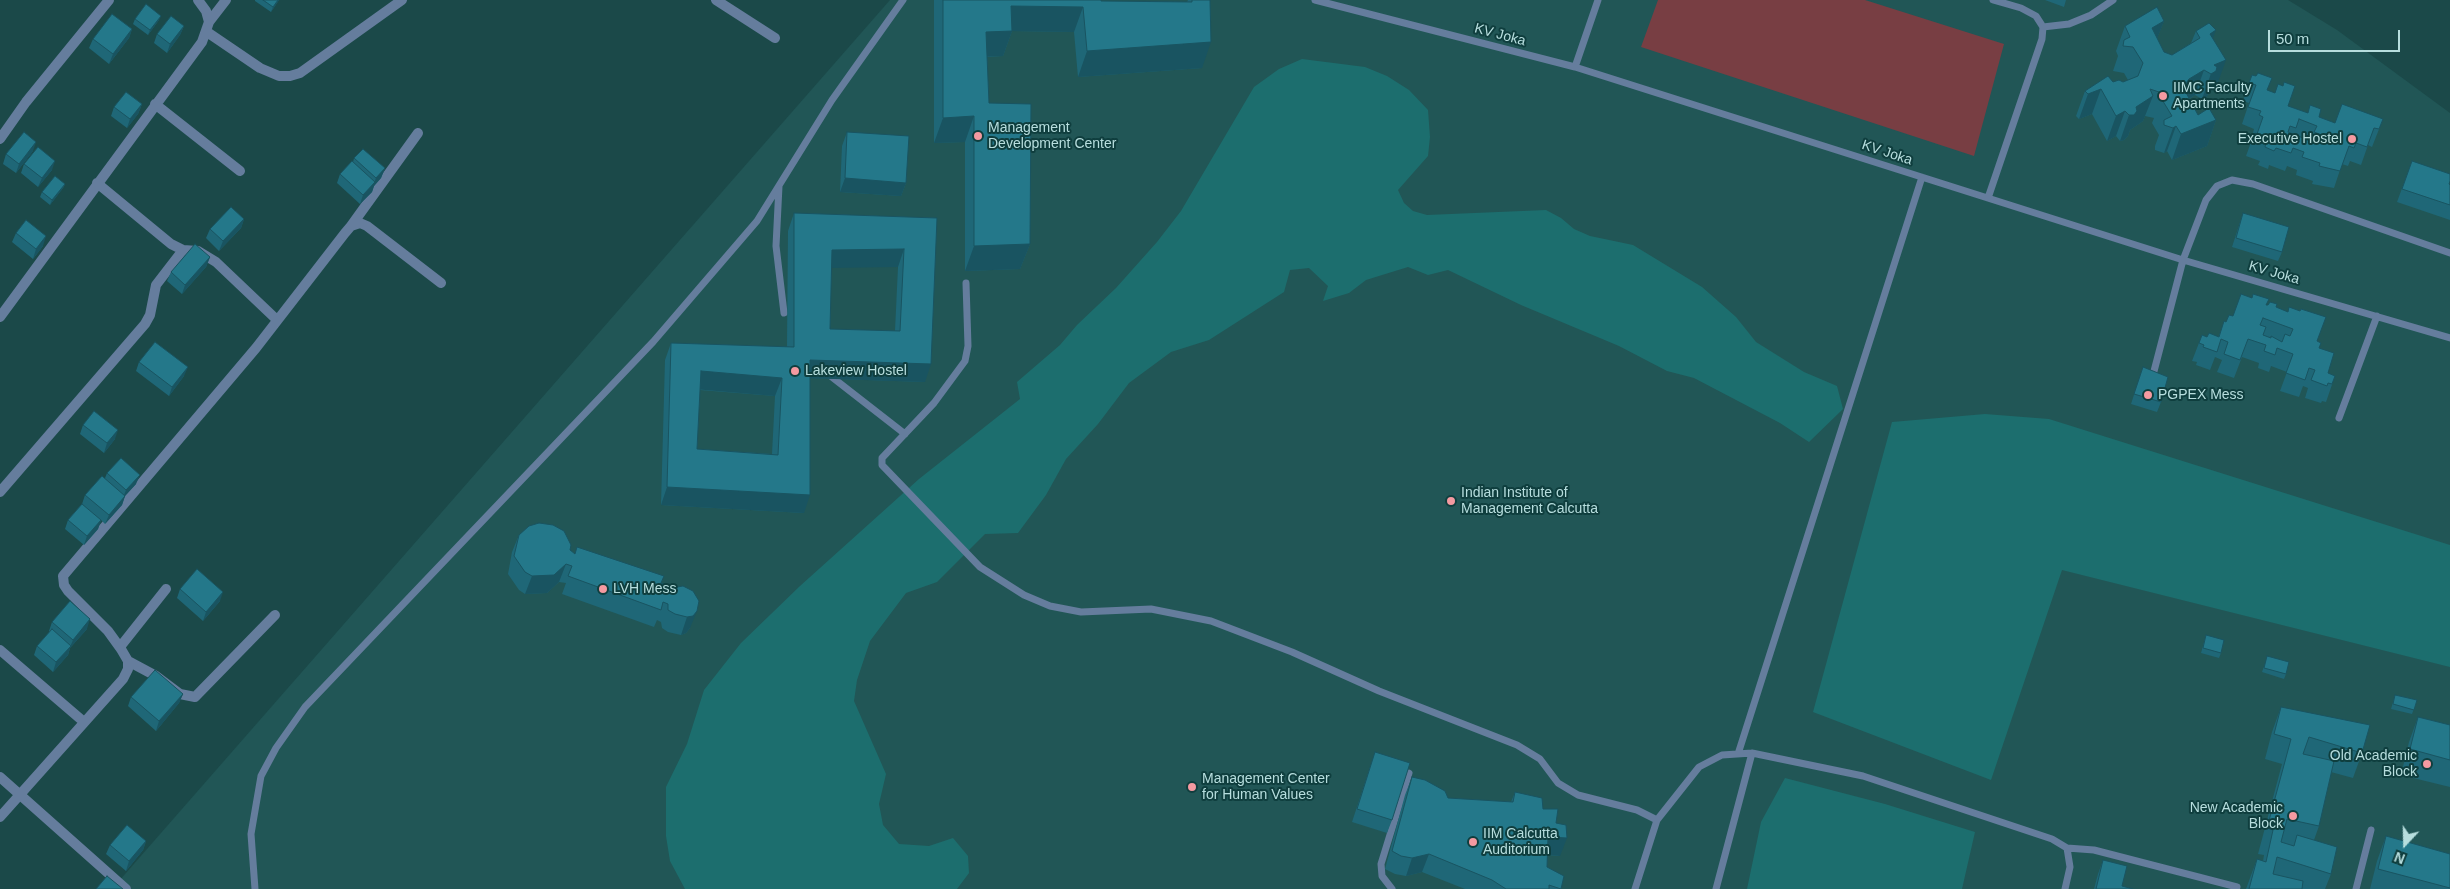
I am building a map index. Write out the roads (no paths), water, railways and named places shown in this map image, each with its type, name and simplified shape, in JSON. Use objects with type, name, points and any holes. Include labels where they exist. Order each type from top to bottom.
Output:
[{"type":"street","points":[[1,136],[108,0]]},
{"type":"street","points":[[198,0],[206,11],[208,27],[260,68],[279,76],[290,76],[300,73],[402,0]]},
{"type":"street","points":[[0,318],[96,183],[202,42],[208,27],[226,0]]},
{"type":"street","points":[[716,0],[776,38]]},
{"type":"street","points":[[155,104],[240,171]]},
{"type":"street","points":[[0,817],[123,679],[128,669],[128,661],[120,647],[68,592],[63,576],[177,443],[277,320],[351,226],[418,133]]},
{"type":"street","points":[[96,183],[171,244],[183,250],[198,251],[216,262],[277,320]]},
{"type":"street","points":[[351,226],[360,223],[366,226],[441,283]]},
{"type":"street","points":[[0,492],[145,324],[150,315],[156,285],[183,250]]},
{"type":"street","points":[[120,647],[166,589]]},
{"type":"street","points":[[128,661],[150,672],[180,694],[195,697],[275,616]]},
{"type":"street","points":[[0,650],[84,722]]},
{"type":"street","points":[[0,777],[126,889]]},
{"type":"lane","points":[[256,889],[251,834],[260,776],[276,748],[305,707],[652,342],[757,221],[832,100],[902,0]]},
{"type":"lane","name":"KV Joka","points":[[1315,0],[1575,67],[2184,260],[2450,338]]},
{"type":"lane","points":[[1575,67],[1598,0]]},
{"type":"lane","points":[[1988,198],[2042,39],[2043,27],[2036,16],[2021,8],[1993,0]]},
{"type":"lane","points":[[2043,27],[2069,24],[2091,15],[2113,0]]},
{"type":"lane","points":[[1738,754],[1922,177]]},
{"type":"lane","points":[[2153,375],[2184,260],[2206,200],[2217,186],[2232,180],[2253,184],[2450,253]]},
{"type":"lane","points":[[779,185],[776,246],[784,313]]},
{"type":"lane","points":[[966,283],[968,346],[965,360],[934,403],[882,458],[882,465],[980,566],[1024,594],[1050,606],[1081,612],[1151,609],[1211,621],[1307,658],[1379,691],[1517,745],[1540,759],[1558,783],[1578,795],[1637,810],[1657,820]]},
{"type":"lane","points":[[2339,418],[2377,316]]},
{"type":"lane","points":[[822,370],[905,434]]},
{"type":"lane","points":[[1716,889],[1752,753]]},
{"type":"lane","points":[[1635,889],[1657,820],[1699,767],[1722,755],[1752,753],[1862,776],[2052,840],[2067,848],[2094,850],[2238,887]]},
{"type":"lane","points":[[1392,889],[1382,876],[1381,864],[1410,772]]},
{"type":"lane","points":[[2356,889],[2372,830]]},
{"type":"lane","points":[[2065,889],[2070,867],[2067,848]]},
{"type":"place","name":"IIMC Faculty Apartments","points":[[2163,96]]},
{"type":"place","name":"Management Development Center","points":[[978,136]]},
{"type":"place","name":"Executive Hostel","points":[[2352,139]]},
{"type":"place","name":"Lakeview Hostel","points":[[795,371]]},
{"type":"place","name":"PGPEX Mess","points":[[2148,395]]},
{"type":"place","name":"Indian Institute of Management Calcutta","points":[[1451,501]]},
{"type":"place","name":"LVH Mess","points":[[603,589]]},
{"type":"place","name":"Old Academic Block","points":[[2427,764]]},
{"type":"place","name":"Management Center for Human Values","points":[[1192,787]]},
{"type":"place","name":"New Academic Block","points":[[2293,816]]},
{"type":"place","name":"IIM Calcutta Auditorium","points":[[1473,842]]}]
